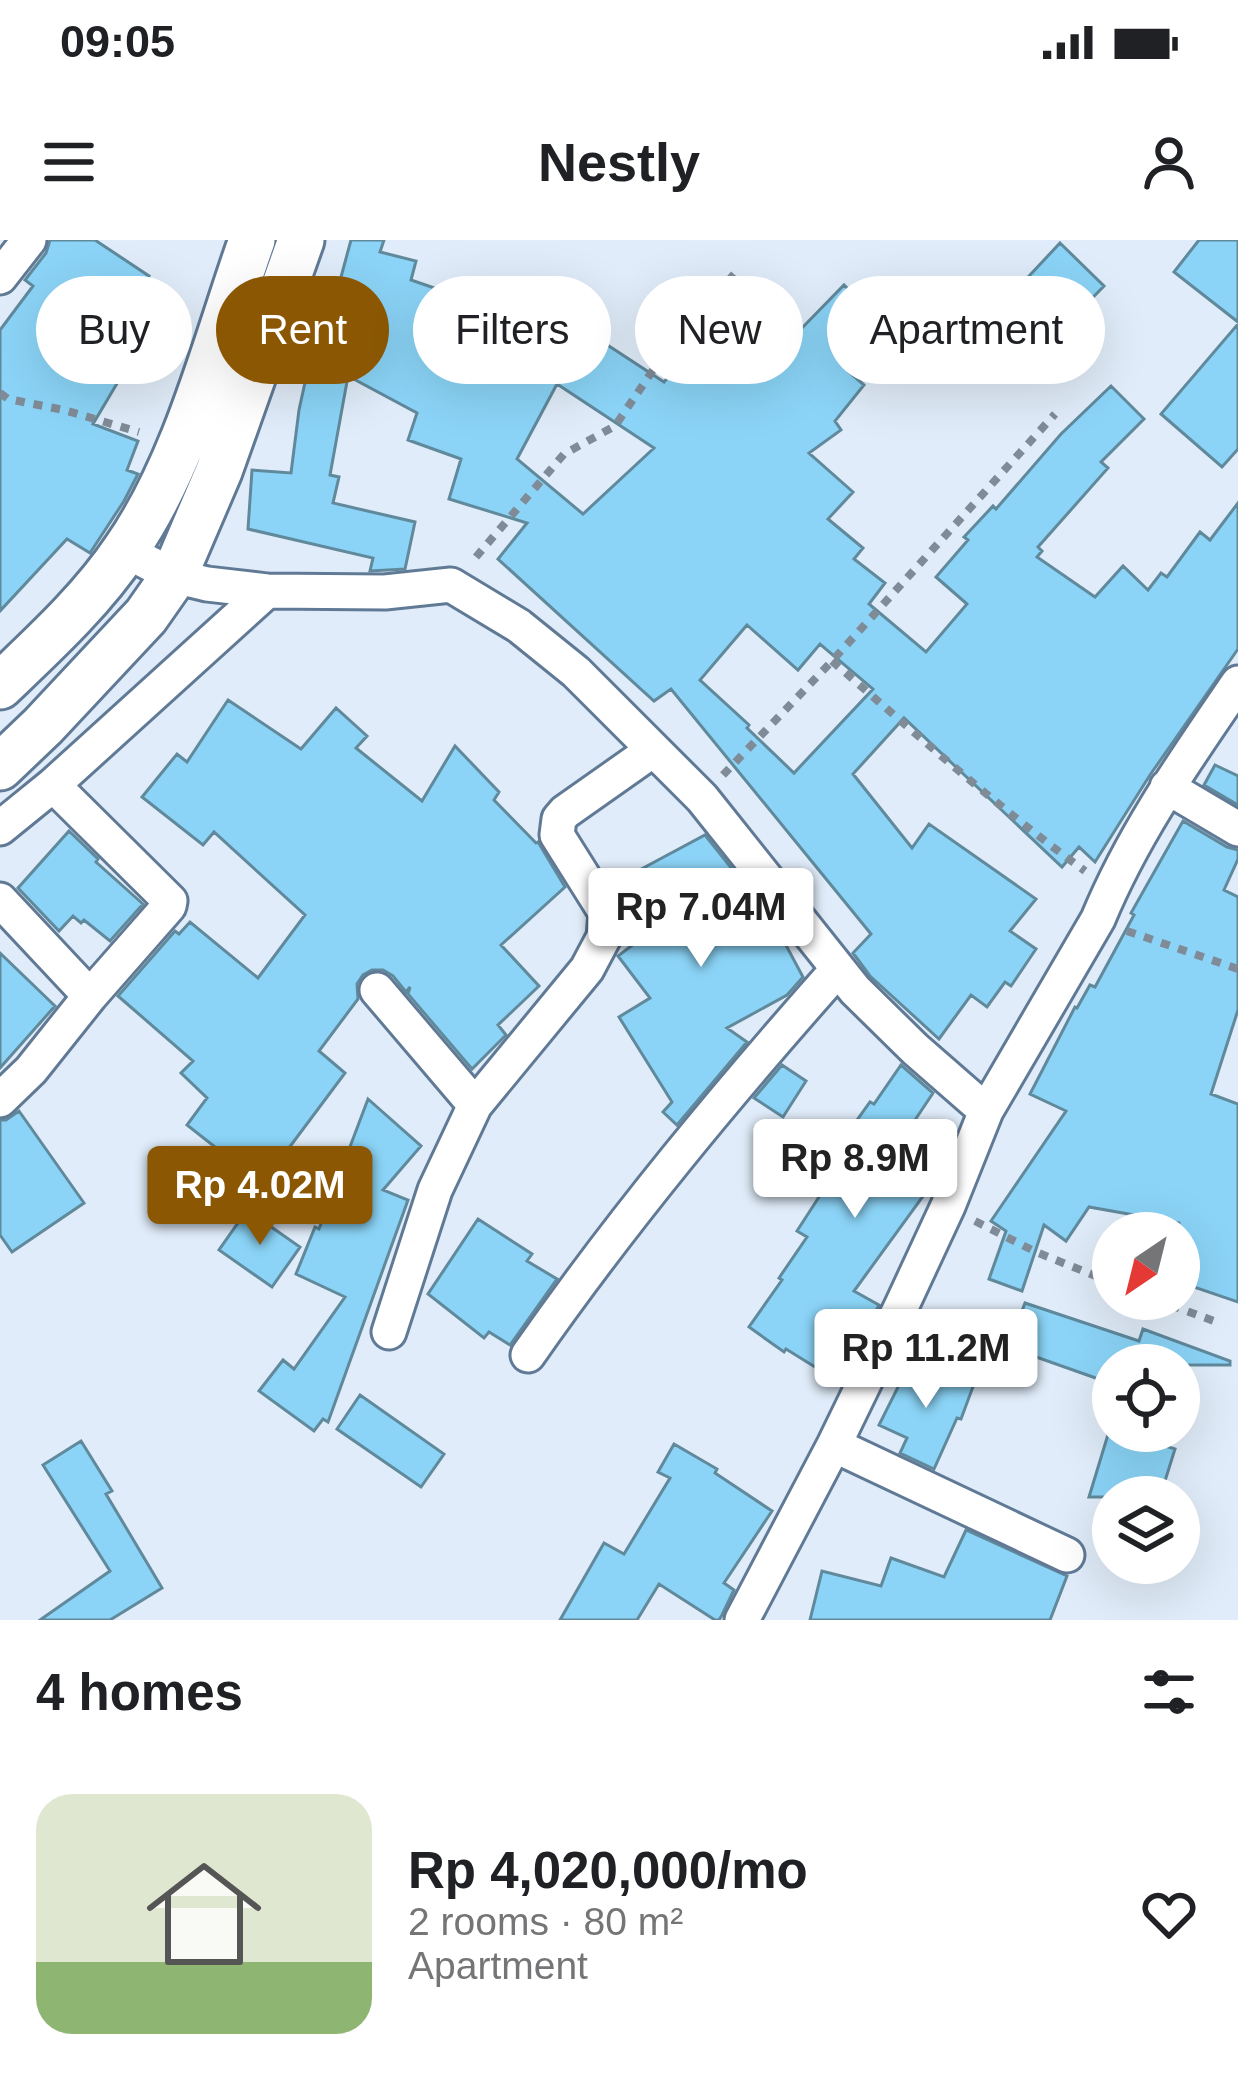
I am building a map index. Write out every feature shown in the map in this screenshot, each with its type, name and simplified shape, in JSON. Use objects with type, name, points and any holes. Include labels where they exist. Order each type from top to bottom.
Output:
[{"type":"main road","points":[[0,686],[125,550],[158,495],[252,240]]},
{"type":"main road","points":[[0,767],[146,616],[174,575],[218,470],[301,240]]},
{"type":"street","points":[[0,277],[29,240]]},
{"type":"street","points":[[125,550],[174,575],[267,591],[385,592],[452,586],[519,626],[562,661],[702,798],[884,1020],[986,1111]]},
{"type":"street","points":[[0,828],[267,591]]},
{"type":"street","points":[[742,1620],[833,1445],[947,1206],[986,1111],[1167,787],[1238,683]]},
{"type":"street","points":[[388,1331],[435,1190],[475,1105],[587,969],[604,937],[606,913],[557,835],[559,820],[653,750]]},
{"type":"street","points":[[0,1100],[31,1070],[170,901],[53,785]]},
{"type":"street","points":[[1167,787],[1238,829]]},
{"type":"street","points":[[0,899],[90,996]]},
{"type":"street","points":[[528,1355],[635,1207],[838,969]]},
{"type":"street","points":[[377,990],[475,1105]]},
{"type":"street","points":[[833,1445],[1066,1555]]},
{"type":"path","points":[[452,586],[564,454],[615,426],[666,351],[736,272]]},
{"type":"path","points":[[0,393],[179,448]]},
{"type":"path","points":[[702,798],[1055,414]]},
{"type":"path","points":[[832,661],[1011,816],[1104,904],[1154,942],[1238,969]]},
{"type":"path","points":[[947,1206],[1092,1275]]},
{"type":"path","points":[[1200,1316],[1214,1321]]},
{"type":"building","points":[[50,240],[95,240],[149,276],[36,276],[36,384],[117,384],[93,424],[138,441],[127,470],[138,474],[90,553],[67,539],[0,611],[0,330],[33,286],[25,280]]},
{"type":"building","points":[[351,240],[384,240],[380,252],[416,261],[411,280],[413,384],[557,384],[611,384],[611,347],[635,363],[635,384],[803,384],[803,327],[827,302],[827,384],[864,385],[835,421],[841,430],[809,453],[853,492],[828,519],[863,548],[854,559],[885,583],[869,604],[926,652],[967,604],[936,577],[968,540],[964,537],[1111,386],[1144,419],[1101,462],[1108,468],[1038,547],[1042,551],[1037,557],[1095,597],[1123,566],[1148,590],[1161,573],[1167,577],[1200,532],[1210,540],[1238,503],[1238,649],[1095,862],[1079,847],[1062,867],[904,718],[853,774],[912,848],[929,824],[1036,899],[1010,931],[1036,949],[1011,986],[1005,982],[987,1007],[971,995],[939,1039],[870,976],[853,953],[871,934],[671,689],[654,701],[498,559],[527,523],[449,499],[461,459],[408,440],[417,413],[363,384],[389,384],[389,276],[341,276]],"holes":[[[557,384],[654,448],[583,514],[517,459]],[[747,625],[798,670],[820,644],[873,689],[794,773],[700,680]]]},
{"type":"building","points":[[1199,240],[1238,240],[1238,322],[1174,272]]},
{"type":"building","points":[[1060,243],[1094,276],[1029,276]]},
{"type":"building","points":[[1238,324],[1238,449],[1222,467],[1161,414]]},
{"type":"building","points":[[305,384],[347,384],[330,475],[339,477],[333,503],[415,522],[405,569],[370,571],[373,558],[248,529],[252,470],[291,473]]},
{"type":"building","points":[[228,700],[301,749],[336,708],[367,736],[356,748],[422,801],[455,746],[499,792],[494,800],[538,842],[565,887],[501,945],[539,986],[498,1025],[506,1035],[472,1069],[408,994],[410,987],[406,992],[383,970],[363,975],[357,984],[358,999],[319,1051],[345,1073],[262,1184],[187,1125],[207,1098],[181,1073],[193,1061],[118,996],[175,931],[179,934],[190,922],[258,978],[305,915],[214,832],[203,845],[142,797],[177,754],[187,762]]},
{"type":"building","points":[[1215,765],[1238,776],[1238,805],[1204,785]]},
{"type":"building","points":[[1183,821],[1238,850],[1224,890],[1238,897],[1238,1010],[1211,1094],[1238,1104],[1238,1302],[1200,1289],[1200,1212],[1117,1212],[1089,1207],[1066,1241],[1044,1225],[1022,1291],[989,1279],[1006,1231],[991,1221],[1066,1111],[1030,1094],[1075,1007],[1090,985],[1095,987]]},
{"type":"building","points":[[69,831],[143,904],[110,941],[73,916],[59,931],[18,888]]},
{"type":"building","points":[[705,835],[772,919],[803,977],[787,995],[727,1028],[747,1042],[677,1125],[663,1112],[672,1102],[619,1017],[650,998],[618,956],[660,924],[632,874]]},
{"type":"building","points":[[0,953],[55,1006],[0,1068]]},
{"type":"building","points":[[782,1065],[806,1081],[783,1117],[754,1098]]},
{"type":"building","points":[[901,1065],[933,1093],[915,1120],[953,1137],[937,1177],[854,1291],[879,1305],[863,1336],[842,1324],[815,1367],[749,1327],[807,1237],[797,1231],[828,1183],[817,1176]]},
{"type":"building","points":[[368,1099],[421,1146],[383,1190],[408,1200],[328,1422],[323,1419],[314,1431],[259,1391],[283,1360],[294,1369],[345,1297],[296,1274],[315,1227],[319,1229]]},
{"type":"building","points":[[19,1111],[84,1203],[12,1252],[0,1235],[0,1120]]},
{"type":"building","points":[[247,1210],[300,1247],[272,1287],[219,1250]]},
{"type":"building","points":[[478,1219],[532,1254],[527,1261],[557,1279],[510,1345],[489,1332],[484,1338],[428,1294]]},
{"type":"building","points":[[1025,1303],[1139,1341],[1143,1329],[1184,1344],[1092,1344],[1092,1377],[1008,1347]]},
{"type":"building","points":[[1200,1350],[1230,1361],[1230,1365],[1200,1365]]},
{"type":"building","points":[[911,1361],[974,1384],[934,1469],[900,1453],[907,1438],[879,1425]]},
{"type":"building","points":[[360,1395],[444,1454],[421,1487],[337,1429]]},
{"type":"building","points":[[81,1441],[112,1491],[106,1494],[162,1588],[110,1620],[40,1620],[110,1571],[43,1465]]},
{"type":"building","points":[[674,1444],[717,1469],[715,1473],[772,1511],[724,1583],[734,1590],[719,1620],[659,1584],[637,1620],[560,1620],[604,1543],[624,1554],[670,1478],[658,1472]]},
{"type":"building","points":[[1103,1452],[1174,1452],[1167,1476],[1095,1476]]},
{"type":"building","points":[[966,1530],[1067,1576],[1050,1620],[810,1620],[822,1571],[881,1586],[891,1558],[944,1577]]}]
